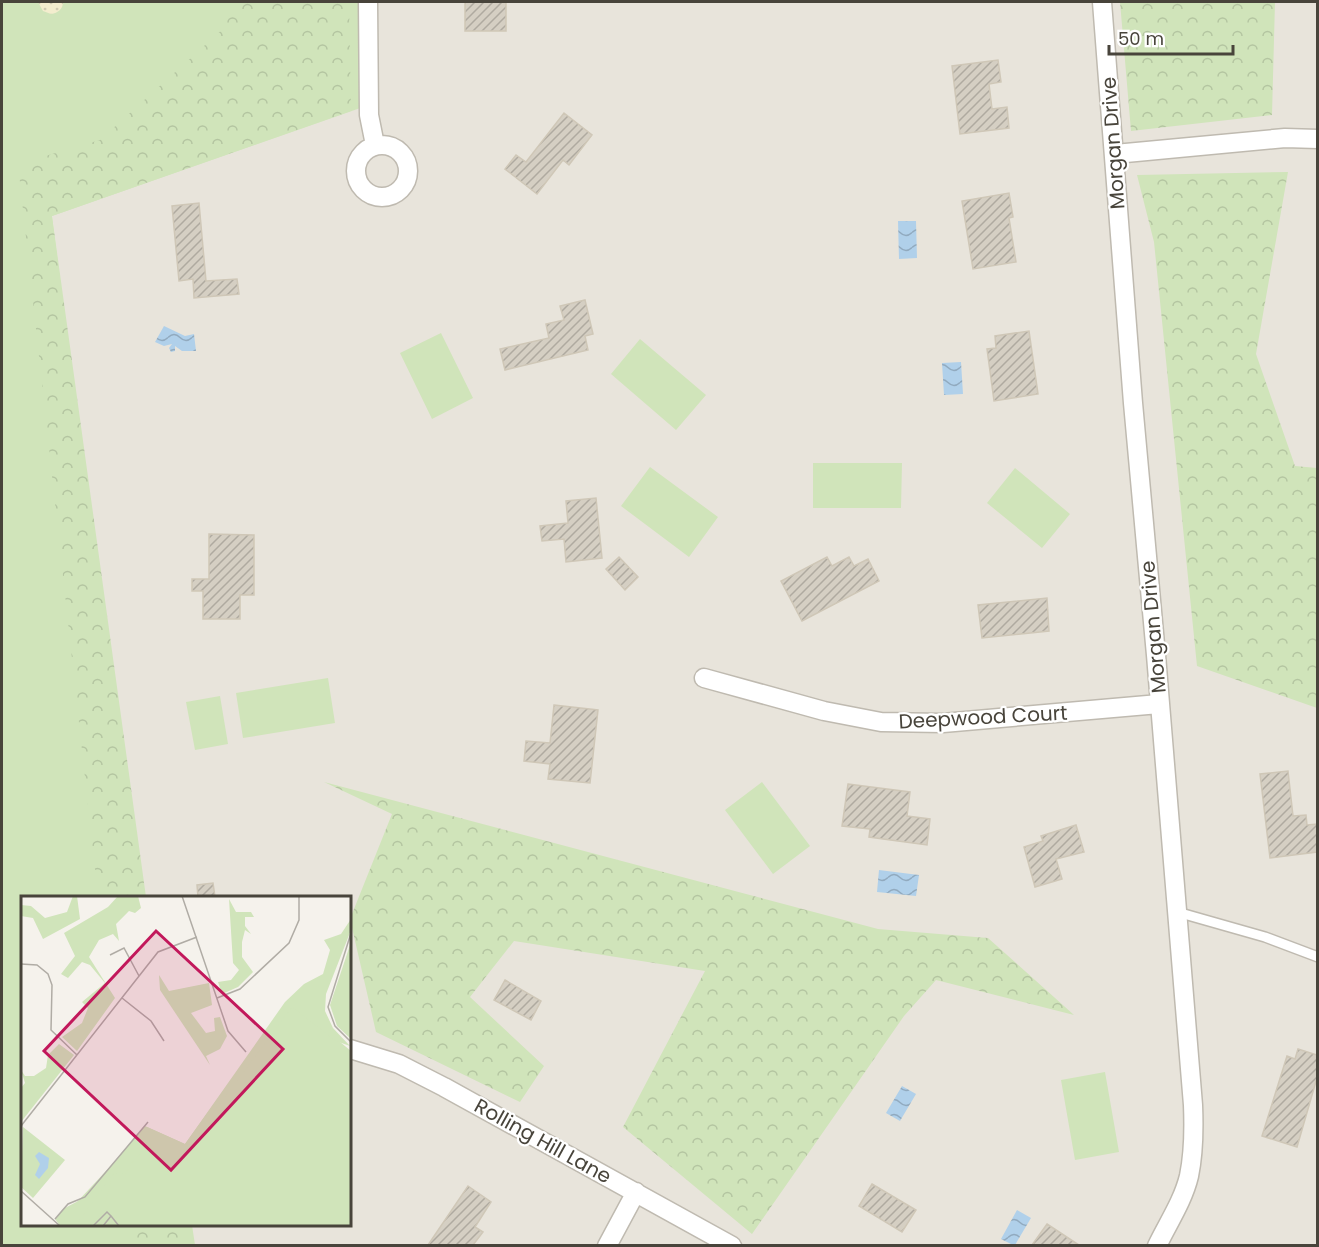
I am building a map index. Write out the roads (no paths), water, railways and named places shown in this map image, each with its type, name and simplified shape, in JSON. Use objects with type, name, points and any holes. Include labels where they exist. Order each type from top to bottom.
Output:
[{"type":"street","points":[[368,2],[369,115],[375,145]]},
{"type":"street","name":"Morgan Drive","points":[[1102,2],[1132,392],[1194,1105],[1194,1142],[1188,1177],[1173,1216],[1157,1245]]},
{"type":"street","points":[[1115,154],[1285,138],[1317,139]]},
{"type":"street","name":"Deepwood Court","points":[[704,678],[824,711],[881,722],[943,723],[1159,704]]},
{"type":"street","name":"Rolling Hill Lane","points":[[351,1048],[399,1064],[732,1245]]},
{"type":"street","points":[[607,1245],[636,1192]]},
{"type":"lane","points":[[1177,912],[1265,937],[1317,957]]},
{"type":"water","points":[[898,221],[916,221],[917,258],[899,259]]},
{"type":"water","points":[[164,326],[185,336],[194,334],[196,351],[182,351],[175,346],[175,351],[171,352],[169,348],[172,344],[164,346],[155,342]]},
{"type":"water","points":[[961,362],[963,394],[944,395],[942,363]]},
{"type":"water","points":[[879,870],[919,875],[916,896],[877,892]]},
{"type":"water","points":[[902,1086],[916,1094],[900,1121],[886,1113]]},
{"type":"water","points":[[1017,1210],[1031,1218],[1013,1245],[1001,1239]]}]
